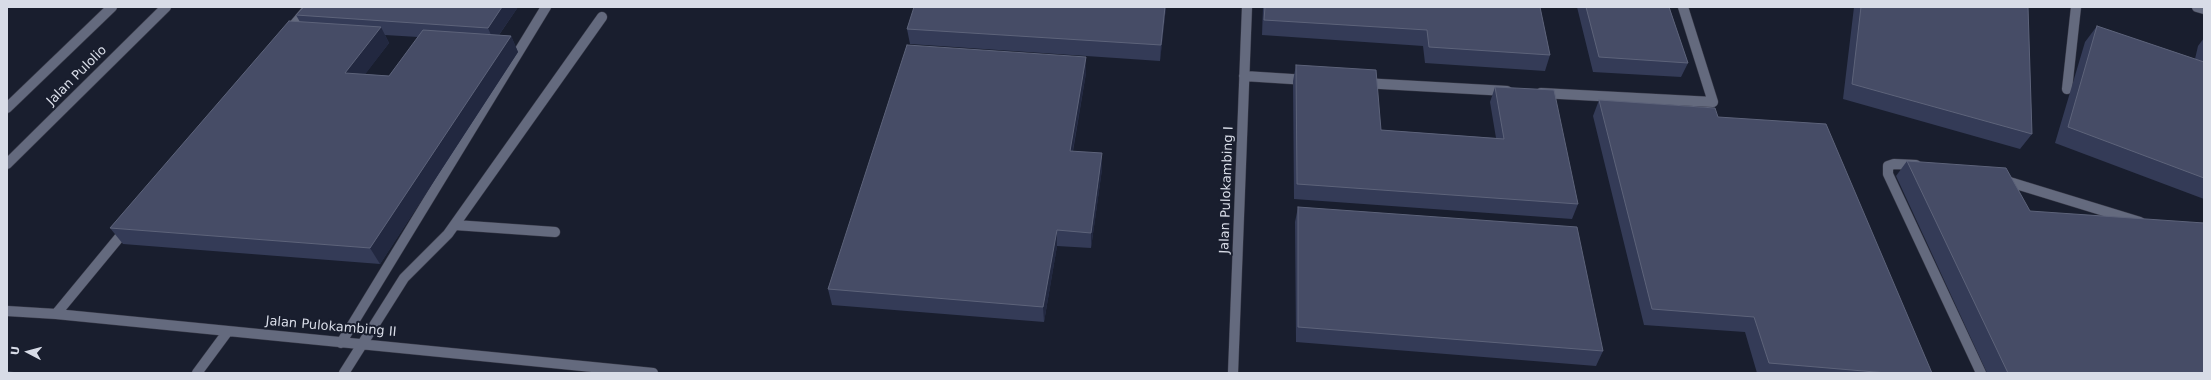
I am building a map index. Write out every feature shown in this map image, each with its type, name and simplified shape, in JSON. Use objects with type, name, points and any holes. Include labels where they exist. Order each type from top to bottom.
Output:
[{"type":"street","name":"Jalan Pulolio","points":[[7,108],[112,7]]},
{"type":"street","name":"Jalan Pulolio","points":[[7,164],[166,7]]},
{"type":"street","points":[[284,38],[309,7]]},
{"type":"street","points":[[341,343],[546,7]]},
{"type":"street","name":"Jalan Pulokambing I","points":[[1233,373],[1248,7]]},
{"type":"street","points":[[1529,92],[1712,102],[1682,7]]},
{"type":"street","points":[[2067,89],[2076,7]]},
{"type":"street","points":[[2197,7],[2204,9]]},
{"type":"street","points":[[344,373],[404,278],[455,225],[602,17]]},
{"type":"street","points":[[1244,76],[1314,80]]},
{"type":"street","points":[[1354,82],[1513,91]]},
{"type":"street","points":[[1924,166],[1894,164],[1888,166],[1888,174],[1980,373]]},
{"type":"street","points":[[1996,178],[2152,226]]},
{"type":"street","points":[[56,314],[134,220]]},
{"type":"street","points":[[455,225],[555,232]]},
{"type":"street","name":"Jalan Pulokambing II","points":[[9,314],[56,314],[653,373]]},
{"type":"street","points":[[197,373],[228,332]]},
{"type":"building","points":[[304,7],[502,7],[488,28],[296,15]]},
{"type":"building","points":[[914,7],[1165,7],[1161,45],[907,29]]},
{"type":"building","points":[[1265,7],[1540,7],[1550,55],[1429,47],[1427,30],[1264,20]]},
{"type":"building","points":[[1586,7],[1669,7],[1688,63],[1599,57]]},
{"type":"building","points":[[1861,7],[2028,7],[2032,134],[1852,84]]},
{"type":"building","points":[[289,21],[381,27],[345,73],[389,76],[423,30],[511,36],[370,248],[110,228]]},
{"type":"building","points":[[2097,26],[2204,62],[2204,178],[2068,127]]},
{"type":"building","points":[[907,45],[1086,57],[1070,151],[1102,153],[1091,233],[1057,230],[1043,307],[828,289]]},
{"type":"building","points":[[1296,65],[1376,70],[1381,130],[1504,139],[1495,87],[1554,90],[1578,204],[1297,184]]},
{"type":"building","points":[[1599,100],[1715,108],[1718,117],[1826,124],[1932,373],[1887,373],[1769,363],[1754,317],[1652,309]]},
{"type":"building","points":[[1907,161],[2006,168],[2030,211],[2204,223],[2204,373],[2008,373]]},
{"type":"building","points":[[1298,207],[1577,227],[1603,351],[1298,327]]}]
